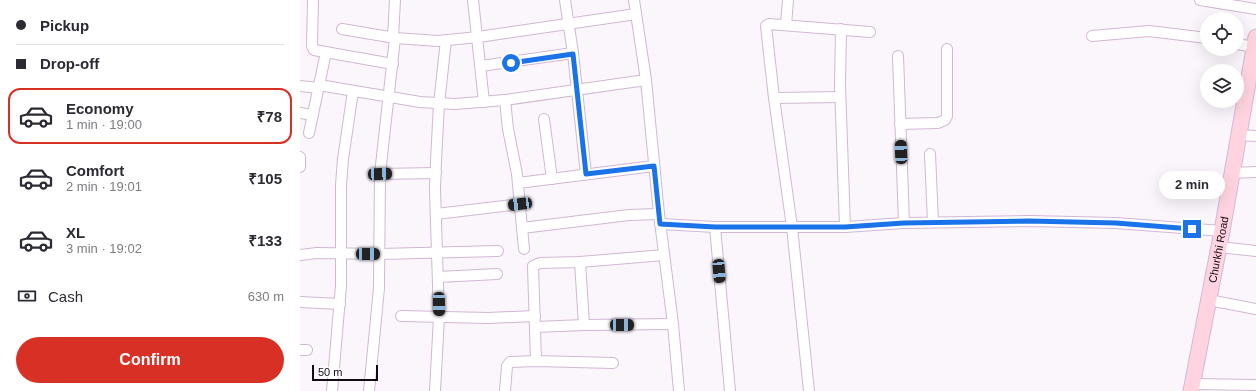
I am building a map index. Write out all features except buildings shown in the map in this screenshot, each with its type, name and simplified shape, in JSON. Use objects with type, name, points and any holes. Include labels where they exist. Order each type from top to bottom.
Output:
[{"type":"street","points":[[313,0],[312,48],[314,50],[393,64]]},
{"type":"street","points":[[369,391],[378,309],[380,174],[388,96],[393,64],[395,0]]},
{"type":"street","points":[[473,0],[484,102]]},
{"type":"street","points":[[565,0],[573,54],[586,174]]},
{"type":"street","points":[[634,0],[646,80],[679,391]]},
{"type":"street","points":[[786,25],[788,0]]},
{"type":"street","points":[[1200,0],[1256,9]]},
{"type":"street","points":[[342,30],[394,38],[446,40],[478,37],[636,14]]},
{"type":"street","points":[[809,391],[792,227],[774,98],[766,26],[769,24],[870,32]]},
{"type":"street","points":[[841,29],[840,97],[845,227]]},
{"type":"street","points":[[1092,36],[1149,32],[1200,37]]},
{"type":"street","points":[[434,391],[439,317],[436,173],[446,40]]},
{"type":"street","points":[[1244,43],[1255,42]]},
{"type":"street","name":"Churkhi Road","points":[[1192,388],[1219,248],[1238,135],[1251,96],[1255,42]]},
{"type":"street","points":[[900,124],[938,123],[945,120],[947,116],[946,49]]},
{"type":"street","points":[[309,133],[326,52]]},
{"type":"street","points":[[481,66],[573,54]]},
{"type":"street","points":[[898,56],[904,223]]},
{"type":"street","points":[[300,86],[353,91],[420,102],[455,104],[505,100],[646,80]]},
{"type":"street","points":[[332,391],[340,304],[342,253],[341,185],[343,159],[353,91]]},
{"type":"street","points":[[774,98],[840,97]]},
{"type":"street","points":[[505,100],[508,129],[518,183],[524,248]]},
{"type":"street","points":[[300,113],[313,114]]},
{"type":"street","points":[[544,119],[552,179]]},
{"type":"street","points":[[1238,135],[1256,136]]},
{"type":"street","points":[[930,154],[933,222]]},
{"type":"street","points":[[300,157],[300,167]]},
{"type":"street","points":[[518,183],[654,166]]},
{"type":"street","points":[[1231,173],[1256,172]]},
{"type":"street","points":[[380,174],[436,173]]},
{"type":"street","points":[[436,214],[520,204]]},
{"type":"street","points":[[522,228],[629,215],[715,227],[845,227],[933,222],[1029,221],[1100,223],[1222,231]]},
{"type":"street","points":[[715,227],[730,391]]},
{"type":"street","points":[[1219,248],[1256,251]]},
{"type":"street","points":[[300,255],[317,253],[380,254],[498,251]]},
{"type":"street","points":[[536,361],[533,266],[540,263],[580,262],[664,255]]},
{"type":"street","points":[[580,262],[584,325]]},
{"type":"street","points":[[438,276],[497,274]]},
{"type":"street","points":[[1209,300],[1256,309]]},
{"type":"street","points":[[300,302],[340,304]]},
{"type":"street","points":[[401,316],[514,318],[535,316]]},
{"type":"street","points":[[535,327],[673,324]]},
{"type":"street","points":[[505,391],[508,363],[514,361],[612,363]]},
{"type":"street","points":[[1192,388],[1256,385]]},
{"type":"route","points":[[511,63],[573,54],[586,174],[654,166],[660,224],[715,227],[845,227],[904,223],[1029,221],[1116,223],[1192,229]]}]
